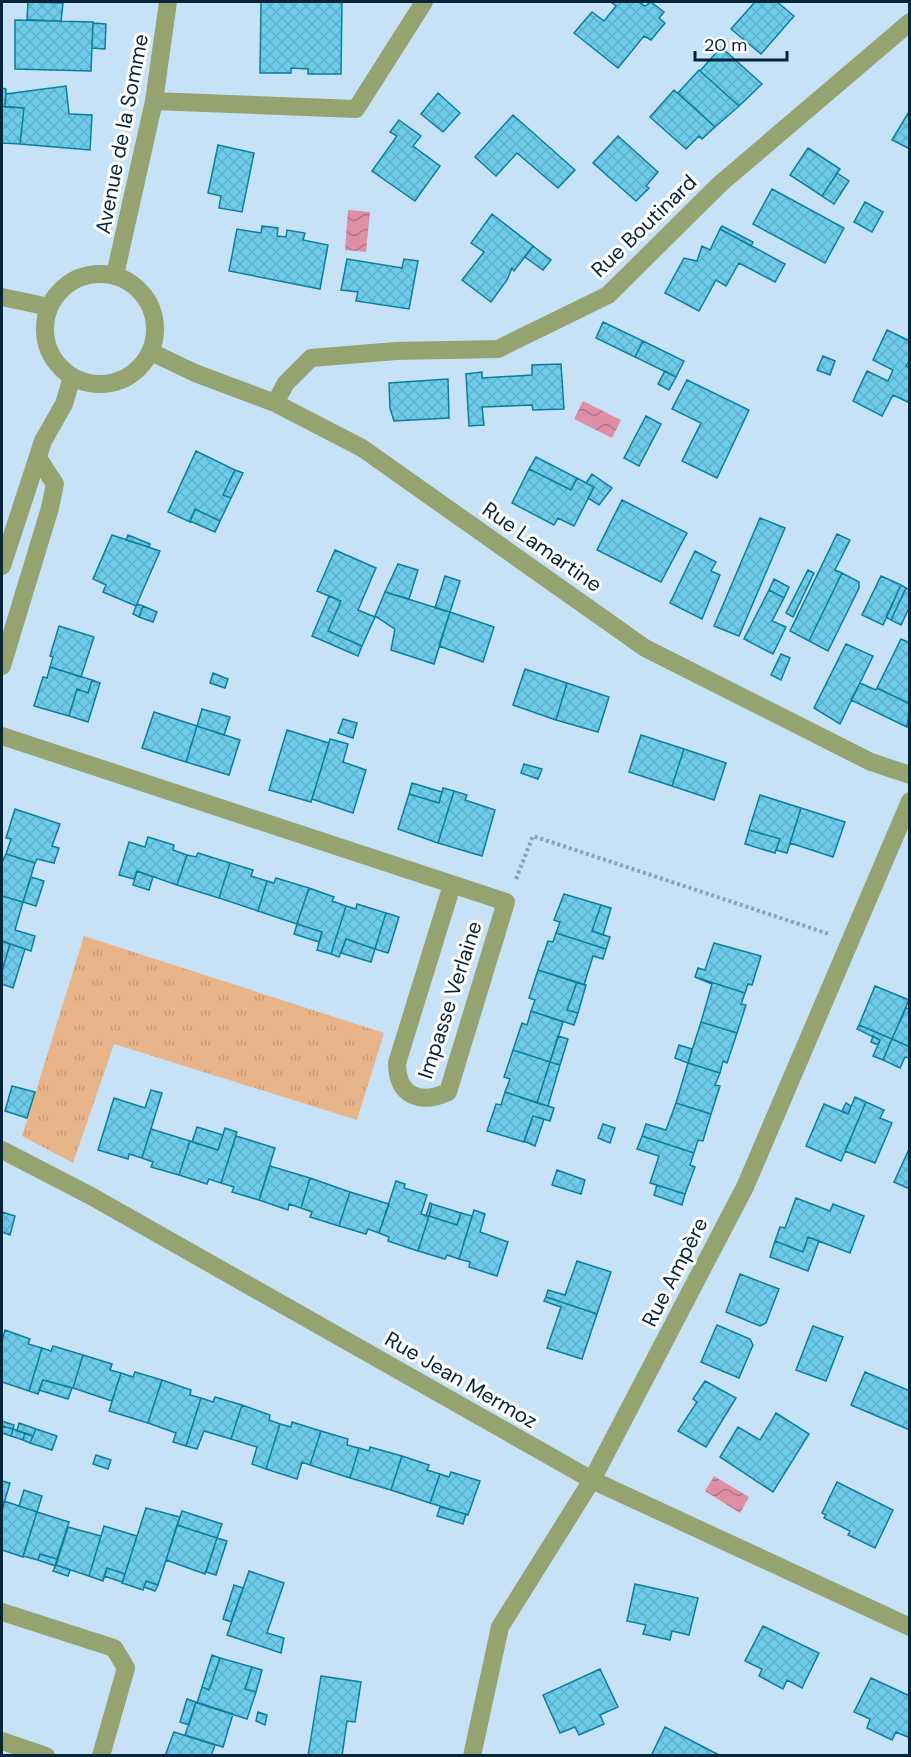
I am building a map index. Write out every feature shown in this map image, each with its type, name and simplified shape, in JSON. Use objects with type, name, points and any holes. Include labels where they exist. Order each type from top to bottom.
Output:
[{"type":"street","name":"Avenue de la Somme","points":[[115,275],[154,101],[167,28],[168,2]]},
{"type":"street","points":[[154,101],[356,109],[424,2]]},
{"type":"street","name":"Rue Boutinard","points":[[275,403],[285,383],[311,358],[396,351],[498,349],[608,295],[720,184],[909,22]]},
{"type":"street","points":[[103,273],[115,275],[133,284],[144,294],[152,307],[156,322],[151,352],[140,367],[126,379],[108,384],[89,384],[72,377],[50,354],[45,338],[45,322],[49,307],[58,293],[71,281],[86,275],[103,273]]},
{"type":"street","points":[[2,297],[49,307]]},
{"type":"street","name":"Rue Lamartine","points":[[151,352],[195,373],[275,403],[362,448],[645,648],[871,762],[909,775]]},
{"type":"street","points":[[2,566],[43,441],[64,404],[72,377]]},
{"type":"street","points":[[2,666],[50,508],[55,484],[38,458]]},
{"type":"street","name":"Impasse Verlaine","points":[[2,736],[506,902],[448,1092],[434,1098],[418,1096],[404,1090],[397,1079],[397,1063],[452,885]]},
{"type":"street","name":"Rue Ampère","points":[[472,1755],[500,1627],[592,1480],[745,1187],[909,801]]},
{"type":"street","name":"Rue Jean Mermoz","points":[[2,1150],[92,1196],[592,1480],[909,1627]]},
{"type":"street","points":[[2,1612],[114,1648],[126,1668],[101,1755]]},
{"type":"street","points":[[2,1741],[46,1755]]},
{"type":"path","points":[[506,902],[533,836],[851,941]]},
{"type":"green space","points":[[84,936],[384,1033],[357,1120],[114,1044],[73,1163],[22,1136]]},
{"type":"water","points":[[348,210],[370,212],[366,252],[345,250]]},
{"type":"water","points":[[583,401],[621,420],[612,438],[574,419]]},
{"type":"water","points":[[714,1476],[749,1497],[740,1513],[705,1491]]},
{"type":"building","points":[[28,2],[63,3],[61,21],[27,20]]},
{"type":"building","points":[[261,2],[342,2],[341,74],[308,74],[308,69],[291,68],[291,73],[260,73]]},
{"type":"building","points":[[611,2],[639,2],[645,6],[651,2],[664,12],[659,18],[665,23],[651,40],[644,36],[618,68],[574,33],[592,12],[604,21],[616,6]]},
{"type":"building","points":[[755,2],[777,2],[794,16],[761,54],[731,29]]},
{"type":"building","points":[[15,20],[93,22],[91,71],[15,69]]},
{"type":"building","points":[[93,23],[106,24],[105,49],[92,48]]},
{"type":"building","points":[[721,47],[762,84],[739,106],[700,71]]},
{"type":"building","points":[[699,70],[739,106],[715,127],[678,93]]},
{"type":"building","points":[[66,86],[69,114],[92,115],[90,150],[20,144],[24,108],[5,107],[6,94]]},
{"type":"building","points":[[2,88],[6,89],[5,107],[2,106]]},
{"type":"building","points":[[674,90],[715,127],[702,139],[699,136],[686,149],[650,117]]},
{"type":"building","points":[[438,93],[460,113],[443,132],[421,114]]},
{"type":"building","points":[[2,106],[24,108],[20,144],[2,143]]},
{"type":"building","points":[[910,110],[910,149],[892,140]]},
{"type":"building","points":[[513,115],[575,170],[558,188],[517,153],[496,176],[475,157]]},
{"type":"building","points":[[399,120],[421,136],[413,146],[440,166],[415,201],[372,171],[397,136],[390,132]]},
{"type":"building","points":[[618,136],[658,172],[646,186],[649,188],[636,201],[593,163]]},
{"type":"building","points":[[218,145],[254,153],[242,212],[219,208],[221,196],[208,193]]},
{"type":"building","points":[[808,148],[840,169],[822,196],[790,175]]},
{"type":"building","points":[[837,173],[849,181],[834,204],[822,196]]},
{"type":"building","points":[[772,189],[844,228],[825,263],[753,224]]},
{"type":"building","points":[[865,202],[883,212],[872,232],[854,222]]},
{"type":"building","points":[[492,214],[533,246],[514,271],[512,268],[507,280],[491,302],[462,280],[484,252],[471,243]]},
{"type":"building","points":[[262,226],[278,228],[277,236],[286,237],[287,230],[305,233],[303,240],[328,245],[320,289],[229,271],[237,229],[261,233]]},
{"type":"building","points":[[722,226],[753,242],[751,246],[720,229]]},
{"type":"building","points":[[720,229],[785,264],[775,282],[739,263],[726,286],[716,280],[699,311],[665,293],[684,258],[697,261],[702,246],[710,250]]},
{"type":"building","points":[[533,246],[551,260],[543,270],[525,257]]},
{"type":"building","points":[[347,259],[402,268],[404,259],[418,261],[409,309],[356,301],[358,292],[341,290]]},
{"type":"building","points":[[603,322],[643,341],[635,357],[596,338]]},
{"type":"building","points":[[887,330],[910,341],[910,360],[906,366],[910,367],[910,403],[893,395],[882,416],[853,401],[867,371],[888,381],[893,370],[873,360]]},
{"type":"building","points":[[643,341],[684,361],[676,377],[635,357]]},
{"type":"building","points":[[823,356],[835,361],[830,375],[817,370]]},
{"type":"building","points":[[561,364],[564,409],[533,410],[532,405],[482,407],[484,425],[469,426],[466,374],[482,372],[482,378],[532,375],[532,365]]},
{"type":"building","points":[[665,371],[676,377],[669,390],[658,384]]},
{"type":"building","points":[[448,379],[449,418],[394,421],[390,408],[389,383]]},
{"type":"building","points":[[687,380],[749,410],[717,478],[682,461],[701,423],[672,409]]},
{"type":"building","points":[[646,416],[661,424],[639,466],[624,458]]},
{"type":"building","points":[[196,451],[235,470],[223,495],[231,498],[220,521],[195,509],[190,522],[168,512]]},
{"type":"building","points":[[536,457],[577,478],[571,490],[529,469]]},
{"type":"building","points":[[529,469],[571,490],[577,478],[594,487],[574,526],[558,518],[554,525],[512,503]]},
{"type":"building","points":[[235,470],[243,473],[231,498],[223,495]]},
{"type":"building","points":[[592,474],[612,488],[599,505],[588,498],[594,487],[586,483]]},
{"type":"building","points":[[622,500],[687,533],[661,582],[597,550]]},
{"type":"building","points":[[195,509],[220,521],[215,532],[190,521]]},
{"type":"building","points":[[760,518],[785,528],[739,636],[714,626]]},
{"type":"building","points":[[837,534],[850,540],[835,570],[842,573],[809,641],[790,631]]},
{"type":"building","points":[[112,535],[160,551],[136,606],[103,592],[106,585],[93,579]]},
{"type":"building","points":[[128,535],[150,544],[149,547],[126,540]]},
{"type":"building","points":[[335,550],[376,568],[358,610],[375,617],[362,646],[328,631],[341,601],[317,591]]},
{"type":"building","points":[[695,551],[716,562],[711,571],[720,575],[702,619],[670,603]]},
{"type":"building","points":[[398,564],[418,570],[409,599],[385,592]]},
{"type":"building","points":[[808,570],[814,573],[793,617],[786,613]]},
{"type":"building","points":[[842,573],[859,582],[859,588],[828,651],[809,641]]},
{"type":"building","points":[[445,576],[460,581],[450,612],[435,608]]},
{"type":"building","points":[[881,576],[901,585],[883,625],[862,615]]},
{"type":"building","points":[[774,579],[789,587],[784,598],[769,590]]},
{"type":"building","points":[[901,585],[906,588],[891,620],[886,617]]},
{"type":"building","points":[[906,588],[910,590],[910,606],[901,625],[891,620]]},
{"type":"building","points":[[769,590],[784,598],[772,621],[786,627],[773,654],[744,639]]},
{"type":"building","points":[[385,592],[450,612],[434,664],[391,650],[395,629],[375,616]]},
{"type":"building","points":[[329,596],[341,601],[328,631],[362,646],[358,656],[312,636]]},
{"type":"building","points":[[137,604],[143,606],[139,617],[133,614]]},
{"type":"building","points":[[143,606],[157,612],[153,622],[139,617]]},
{"type":"building","points":[[450,612],[494,627],[483,662],[439,646]]},
{"type":"building","points":[[59,626],[94,637],[81,677],[50,667],[53,657],[50,656]]},
{"type":"building","points":[[901,639],[910,643],[910,704],[877,688]]},
{"type":"building","points":[[846,644],[873,656],[840,724],[814,708]]},
{"type":"building","points":[[781,654],[790,658],[781,680],[771,675]]},
{"type":"building","points":[[50,667],[92,680],[88,693],[77,689],[69,716],[34,706],[43,677],[47,678]]},
{"type":"building","points":[[525,669],[567,683],[556,720],[513,705]]},
{"type":"building","points":[[213,673],[228,679],[225,688],[210,683]]},
{"type":"building","points":[[92,680],[100,683],[88,722],[69,716],[77,689],[88,693]]},
{"type":"building","points":[[567,683],[609,697],[598,732],[556,720]]},
{"type":"building","points":[[860,683],[876,690],[877,688],[910,704],[907,727],[851,700]]},
{"type":"building","points":[[202,709],[230,717],[224,735],[197,726]]},
{"type":"building","points":[[154,712],[197,726],[186,762],[142,748]]},
{"type":"building","points":[[343,719],[357,723],[353,738],[338,733]]},
{"type":"building","points":[[197,726],[240,740],[229,775],[186,762]]},
{"type":"building","points":[[287,730],[329,743],[311,802],[269,790]]},
{"type":"building","points":[[641,735],[684,749],[672,786],[629,772]]},
{"type":"building","points":[[330,739],[348,744],[343,762],[366,770],[353,813],[312,799]]},
{"type":"building","points":[[684,749],[726,763],[714,800],[672,786]]},
{"type":"building","points":[[524,764],[542,769],[538,779],[521,773]]},
{"type":"building","points":[[412,783],[442,792],[439,803],[409,794]]},
{"type":"building","points":[[443,788],[454,791],[438,843],[398,829],[409,794],[439,803]]},
{"type":"building","points":[[454,791],[467,795],[465,800],[495,810],[482,856],[438,843]]},
{"type":"building","points":[[760,795],[801,808],[787,853],[776,850],[780,839],[749,830]]},
{"type":"building","points":[[801,808],[845,822],[833,857],[790,843]]},
{"type":"building","points":[[15,809],[60,824],[52,846],[59,848],[54,863],[37,859],[35,863],[6,854],[11,839],[6,838]]},
{"type":"building","points":[[749,830],[780,839],[775,853],[745,844]]},
{"type":"building","points":[[148,837],[174,845],[173,850],[187,855],[177,885],[137,871],[134,879],[119,875],[129,842],[145,847]]},
{"type":"building","points":[[198,853],[230,863],[219,898],[177,885],[187,855],[196,857]]},
{"type":"building","points":[[6,854],[35,863],[23,902],[2,896],[2,862]]},
{"type":"building","points":[[230,863],[253,870],[251,876],[267,881],[258,911],[219,898]]},
{"type":"building","points":[[137,871],[153,877],[149,890],[133,885]]},
{"type":"building","points":[[31,877],[44,881],[36,906],[23,902]]},
{"type":"building","points":[[276,878],[309,888],[297,924],[258,911],[267,881],[274,883]]},
{"type":"building","points":[[309,888],[334,897],[332,901],[346,906],[331,954],[317,950],[322,932],[297,924]]},
{"type":"building","points":[[564,894],[601,905],[592,931],[610,937],[606,949],[556,933],[560,922],[554,920]]},
{"type":"building","points":[[2,896],[23,902],[15,930],[35,936],[31,951],[2,941]]},
{"type":"building","points":[[357,904],[386,913],[375,949],[346,939],[339,957],[331,954],[346,906],[356,909]]},
{"type":"building","points":[[601,905],[611,908],[603,935],[592,931]]},
{"type":"building","points":[[386,913],[399,917],[388,953],[375,949]]},
{"type":"building","points":[[297,924],[322,932],[319,942],[294,934]]},
{"type":"building","points":[[556,933],[606,949],[603,959],[593,956],[584,985],[538,970],[548,941],[553,942]]},
{"type":"building","points":[[346,939],[375,949],[371,962],[341,953]]},
{"type":"building","points":[[2,941],[10,944],[2,971]]},
{"type":"building","points":[[714,943],[761,956],[752,985],[748,984],[745,993],[695,977],[698,968],[705,970]]},
{"type":"building","points":[[10,944],[25,949],[13,988],[2,984],[2,971]]},
{"type":"building","points":[[538,970],[577,982],[567,1010],[578,1013],[574,1025],[531,1011],[535,1000],[529,998]]},
{"type":"building","points":[[695,977],[745,993],[741,1004],[746,1005],[737,1033],[701,1022],[712,984]]},
{"type":"building","points":[[577,982],[586,985],[578,1013],[567,1010]]},
{"type":"building","points":[[875,986],[909,1000],[892,1039],[859,1025]]},
{"type":"building","points":[[906,1008],[910,1009],[910,1047],[892,1039]]},
{"type":"building","points":[[531,1011],[563,1022],[550,1062],[513,1050],[522,1023],[527,1025]]},
{"type":"building","points":[[701,1022],[737,1033],[727,1063],[723,1061],[720,1073],[688,1063]]},
{"type":"building","points":[[859,1025],[892,1039],[883,1060],[873,1056],[880,1040],[857,1029]]},
{"type":"building","points":[[558,1036],[568,1039],[560,1065],[550,1062]]},
{"type":"building","points":[[873,1036],[880,1040],[878,1045],[871,1042]]},
{"type":"building","points":[[892,1039],[910,1047],[910,1058],[905,1057],[900,1068],[883,1060]]},
{"type":"building","points":[[679,1045],[692,1049],[688,1063],[675,1058]]},
{"type":"building","points":[[513,1050],[550,1062],[537,1103],[505,1092],[510,1079],[504,1077]]},
{"type":"building","points":[[550,1062],[560,1065],[548,1106],[537,1103]]},
{"type":"building","points":[[688,1063],[720,1073],[715,1085],[720,1086],[711,1114],[676,1103]]},
{"type":"building","points":[[12,1086],[35,1092],[27,1118],[5,1111]]},
{"type":"building","points":[[151,1090],[162,1093],[142,1158],[129,1154],[128,1159],[98,1150],[114,1098],[145,1108]]},
{"type":"building","points":[[505,1092],[554,1108],[550,1121],[533,1116],[524,1142],[487,1131],[496,1104],[501,1105]]},
{"type":"building","points":[[855,1097],[866,1102],[841,1161],[806,1146],[824,1104],[848,1114]]},
{"type":"building","points":[[866,1102],[884,1110],[880,1118],[892,1123],[875,1163],[845,1151]]},
{"type":"building","points":[[676,1103],[711,1114],[703,1141],[698,1140],[694,1153],[642,1136],[646,1124],[666,1130]]},
{"type":"building","points":[[846,1103],[851,1106],[848,1114],[842,1111]]},
{"type":"building","points":[[533,1116],[544,1119],[535,1146],[524,1141]]},
{"type":"building","points":[[603,1124],[615,1128],[610,1143],[598,1138]]},
{"type":"building","points":[[197,1127],[223,1135],[218,1150],[192,1142]]},
{"type":"building","points":[[225,1128],[237,1132],[221,1183],[209,1179],[207,1184],[179,1175],[190,1141],[218,1150]]},
{"type":"building","points":[[151,1129],[190,1141],[179,1175],[151,1167],[153,1162],[142,1158]]},
{"type":"building","points":[[236,1136],[275,1148],[259,1200],[232,1192],[234,1187],[221,1183]]},
{"type":"building","points":[[642,1136],[694,1153],[690,1165],[695,1167],[685,1194],[650,1183],[659,1156],[637,1149]]},
{"type":"building","points":[[910,1147],[910,1189],[894,1182]]},
{"type":"building","points":[[270,1166],[310,1178],[301,1208],[289,1204],[288,1210],[259,1200]]},
{"type":"building","points":[[557,1170],[585,1180],[581,1194],[552,1185]]},
{"type":"building","points":[[310,1178],[350,1192],[339,1226],[310,1217],[312,1212],[301,1208]]},
{"type":"building","points":[[396,1181],[405,1184],[404,1188],[427,1195],[421,1214],[429,1216],[418,1251],[388,1241],[389,1237],[379,1233]]},
{"type":"building","points":[[657,1185],[685,1194],[682,1205],[654,1195]]},
{"type":"building","points":[[350,1192],[389,1204],[379,1233],[368,1229],[366,1234],[339,1226]]},
{"type":"building","points":[[796,1198],[830,1211],[833,1204],[864,1216],[850,1253],[808,1237],[803,1252],[775,1241],[780,1227],[785,1228]]},
{"type":"building","points":[[430,1203],[432,1204],[429,1216],[426,1216]]},
{"type":"building","points":[[432,1204],[461,1213],[457,1225],[429,1216]]},
{"type":"building","points":[[474,1210],[485,1214],[480,1232],[508,1242],[497,1276],[469,1267],[470,1262],[459,1259]]},
{"type":"building","points":[[2,1212],[15,1216],[10,1235],[2,1232]]},
{"type":"building","points":[[461,1213],[472,1216],[459,1259],[447,1255],[445,1259],[418,1251],[429,1216],[457,1225]]},
{"type":"building","points":[[808,1237],[819,1241],[808,1271],[770,1257],[775,1241],[803,1252]]},
{"type":"building","points":[[577,1261],[611,1272],[597,1314],[546,1297],[548,1290],[565,1295]]},
{"type":"building","points":[[740,1274],[779,1289],[766,1323],[760,1326],[726,1312]]},
{"type":"building","points":[[546,1297],[597,1314],[582,1359],[547,1348],[561,1307],[544,1301]]},
{"type":"building","points":[[717,1325],[750,1339],[753,1345],[739,1378],[701,1362]]},
{"type":"building","points":[[813,1326],[843,1337],[826,1381],[796,1370]]},
{"type":"building","points":[[5,1330],[30,1339],[28,1344],[42,1348],[29,1391],[2,1382],[2,1341]]},
{"type":"building","points":[[53,1346],[83,1355],[73,1388],[43,1380],[38,1394],[29,1391],[42,1348],[51,1351]]},
{"type":"building","points":[[83,1355],[112,1364],[110,1370],[121,1373],[112,1401],[73,1388]]},
{"type":"building","points":[[135,1372],[162,1380],[148,1423],[109,1411],[121,1373],[133,1377]]},
{"type":"building","points":[[865,1372],[910,1391],[910,1430],[851,1405]]},
{"type":"building","points":[[43,1380],[72,1388],[68,1399],[39,1390]]},
{"type":"building","points":[[162,1380],[191,1390],[190,1395],[201,1398],[186,1446],[173,1442],[176,1433],[148,1423]]},
{"type":"building","points":[[705,1381],[736,1398],[706,1447],[678,1431],[697,1402],[693,1399]]},
{"type":"building","points":[[215,1397],[242,1405],[231,1439],[204,1431],[197,1449],[186,1446],[201,1398],[213,1402]]},
{"type":"building","points":[[242,1405],[270,1415],[269,1420],[280,1424],[266,1469],[252,1464],[257,1447],[231,1439]]},
{"type":"building","points":[[776,1413],[809,1434],[773,1492],[720,1457],[738,1427],[760,1440]]},
{"type":"building","points":[[2,1421],[14,1425],[13,1429],[2,1426]]},
{"type":"building","points":[[292,1422],[321,1431],[310,1465],[302,1462],[297,1479],[266,1469],[280,1424],[291,1427]]},
{"type":"building","points":[[19,1423],[36,1429],[33,1436],[17,1431]]},
{"type":"building","points":[[2,1426],[13,1429],[11,1436],[2,1433]]},
{"type":"building","points":[[13,1429],[25,1433],[23,1440],[11,1436]]},
{"type":"building","points":[[36,1429],[57,1436],[52,1450],[30,1443]]},
{"type":"building","points":[[321,1431],[348,1439],[347,1445],[359,1448],[350,1478],[310,1465]]},
{"type":"building","points":[[25,1433],[33,1436],[30,1443],[23,1440]]},
{"type":"building","points":[[370,1447],[402,1456],[391,1490],[350,1478],[359,1448],[369,1451]]},
{"type":"building","points":[[96,1455],[111,1460],[108,1469],[93,1464]]},
{"type":"building","points":[[402,1456],[429,1465],[427,1470],[440,1474],[430,1503],[391,1490]]},
{"type":"building","points":[[451,1472],[480,1481],[468,1515],[430,1503],[440,1474],[449,1477]]},
{"type":"building","points":[[2,1481],[10,1483],[2,1510]]},
{"type":"building","points":[[837,1482],[893,1510],[875,1548],[848,1535],[850,1531],[824,1518],[826,1515],[822,1513]]},
{"type":"building","points":[[24,1490],[42,1496],[37,1512],[19,1506]]},
{"type":"building","points":[[4,1501],[37,1512],[23,1557],[2,1550]]},
{"type":"building","points":[[440,1507],[466,1514],[463,1524],[437,1516]]},
{"type":"building","points":[[146,1508],[180,1517],[158,1585],[146,1581],[143,1590],[122,1583]]},
{"type":"building","points":[[182,1511],[222,1524],[217,1538],[177,1525]]},
{"type":"building","points":[[37,1512],[69,1522],[57,1559],[40,1554],[38,1560],[23,1556]]},
{"type":"building","points":[[177,1525],[217,1538],[205,1574],[166,1560]]},
{"type":"building","points":[[104,1526],[137,1536],[125,1574],[107,1568],[103,1581],[89,1576]]},
{"type":"building","points":[[68,1527],[101,1536],[89,1576],[56,1565]]},
{"type":"building","points":[[217,1538],[227,1541],[216,1575],[206,1572]]},
{"type":"building","points":[[40,1554],[57,1559],[55,1566],[38,1560]]},
{"type":"building","points":[[56,1565],[70,1570],[68,1576],[53,1571]]},
{"type":"building","points":[[107,1568],[125,1574],[122,1582],[104,1576]]},
{"type":"building","points":[[249,1571],[284,1583],[267,1633],[284,1638],[281,1653],[227,1635]]},
{"type":"building","points":[[146,1581],[158,1585],[155,1591],[144,1587]]},
{"type":"building","points":[[635,1584],[698,1598],[689,1635],[672,1631],[670,1640],[643,1634],[646,1625],[627,1621]]},
{"type":"building","points":[[234,1585],[243,1588],[231,1622],[223,1619]]},
{"type":"building","points":[[763,1626],[819,1653],[802,1688],[787,1680],[783,1689],[759,1676],[762,1669],[745,1661]]},
{"type":"building","points":[[212,1655],[220,1658],[209,1690],[202,1687]]},
{"type":"building","points":[[220,1658],[252,1667],[245,1689],[256,1692],[247,1719],[197,1703],[202,1687],[209,1690]]},
{"type":"building","points":[[252,1667],[262,1670],[256,1692],[245,1689]]},
{"type":"building","points":[[600,1669],[618,1707],[600,1715],[604,1724],[579,1735],[575,1727],[560,1733],[543,1695]]},
{"type":"building","points":[[321,1676],[361,1682],[355,1722],[347,1721],[342,1756],[308,1756]]},
{"type":"building","points":[[871,1678],[910,1696],[910,1738],[896,1732],[892,1740],[867,1728],[870,1719],[854,1712]]},
{"type":"building","points":[[187,1699],[196,1702],[189,1725],[180,1722]]},
{"type":"building","points":[[196,1702],[233,1714],[223,1747],[185,1735]]},
{"type":"building","points":[[258,1712],[267,1715],[265,1725],[256,1721]]},
{"type":"building","points":[[665,1727],[721,1756],[651,1756]]},
{"type":"building","points":[[174,1732],[215,1745],[211,1756],[165,1756]]}]
